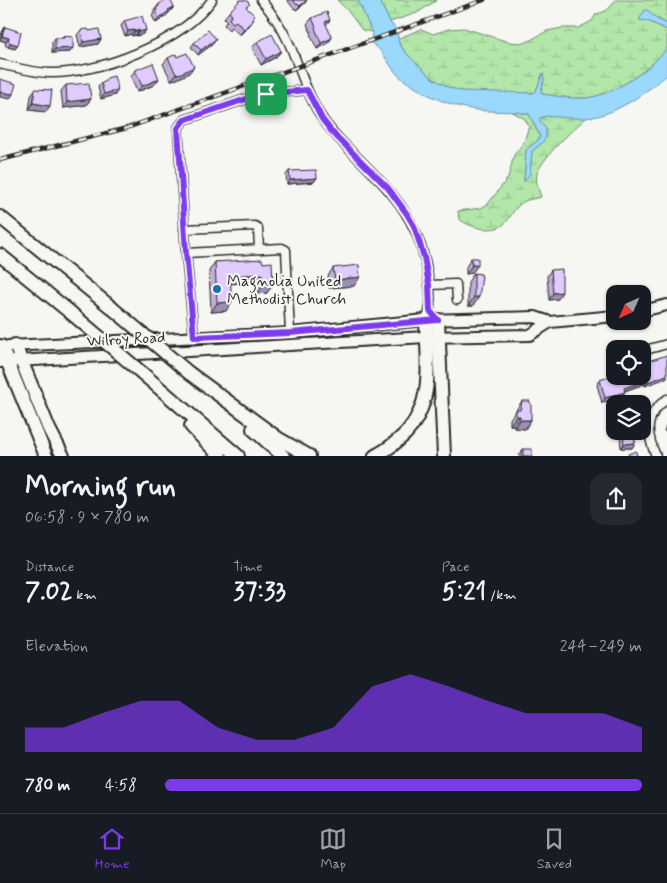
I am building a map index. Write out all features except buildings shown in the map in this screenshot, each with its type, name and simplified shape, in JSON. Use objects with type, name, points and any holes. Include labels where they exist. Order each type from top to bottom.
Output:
[{"type":"highway","points":[[0,217],[189,372],[283,456]]},
{"type":"highway","points":[[0,255],[238,456]]},
{"type":"highway","points":[[431,317],[444,456]]},
{"type":"highway","points":[[375,456],[391,447],[418,417],[423,406],[428,382],[432,337]]},
{"type":"highway","points":[[15,345],[49,429],[63,456]]},
{"type":"highway","points":[[0,346],[3,362],[46,456]]},
{"type":"highway","points":[[189,372],[279,439],[309,456]]},
{"type":"highway","points":[[142,373],[220,456]]},
{"type":"main road","points":[[651,309],[667,305]]},
{"type":"main road","name":"Wilroy Road","points":[[0,346],[290,333],[431,317],[535,317],[550,322],[606,318]]},
{"type":"main road","name":"Wilroy Road","points":[[3,362],[432,337],[530,335],[550,322]]},
{"type":"street","points":[[0,64],[34,72],[49,73],[82,70],[102,64],[160,42],[190,22],[212,0]]},
{"type":"street","points":[[261,0],[289,42],[307,90],[318,112],[332,132],[388,188],[407,214],[419,240],[427,268],[431,317]]},
{"type":"street","points":[[194,337],[177,134],[180,124],[184,120],[252,97],[307,90]]},
{"type":"street","points":[[184,230],[255,226],[258,228],[259,250]]},
{"type":"street","points":[[186,253],[282,248],[286,250],[290,333]]},
{"type":"street","points":[[429,285],[456,284],[458,300]]},
{"type":"street","points":[[651,348],[667,344]]},
{"type":"street","points":[[656,456],[650,442],[648,425],[654,410],[667,399]]},
{"type":"green space","points":[[337,0],[358,0],[372,32],[362,30]]},
{"type":"green space","points":[[379,0],[437,0],[417,13],[390,22]]},
{"type":"green space","points":[[615,0],[667,0],[667,24],[650,14],[640,20],[648,21],[667,30],[667,48],[641,73],[619,87],[585,98],[542,94],[544,79],[542,75],[534,93],[503,94],[459,91],[436,81],[405,52],[397,39],[421,29],[433,34],[448,29],[464,28],[509,42],[525,43],[547,31],[562,28],[578,28],[592,21],[596,14],[607,10]]},
{"type":"green space","points":[[511,111],[529,114],[540,136],[526,150],[524,181],[530,174],[532,151],[542,143],[544,125],[539,121],[540,118],[546,116],[586,118],[558,144],[540,168],[536,180],[541,197],[521,203],[504,224],[494,229],[469,225],[459,219],[458,211],[481,208],[488,204],[508,178],[514,155],[524,142],[529,126],[525,119]]},
{"type":"water","points":[[358,0],[379,0],[390,22],[397,30],[399,44],[407,54],[432,78],[448,87],[461,91],[534,93],[543,73],[542,94],[574,98],[596,96],[619,87],[641,73],[667,48],[667,75],[639,96],[607,113],[585,118],[547,116],[540,118],[546,129],[546,137],[532,151],[530,174],[524,182],[526,150],[540,136],[529,114],[467,108],[445,102],[404,80],[376,46],[371,43],[372,32]]},
{"type":"water","points":[[645,10],[667,24],[667,30],[648,21],[639,20]]},
{"type":"railway","points":[[0,160],[127,128],[484,0]]},
{"type":"place","name":"Magnolia United Methodist Church","points":[[217,289]]},
{"type":"route","points":[[307,90],[314,106],[332,132],[397,199],[414,226],[419,240],[427,268],[430,311],[438,320],[290,333],[194,337],[186,253],[178,128],[184,120],[266,94],[307,90]]}]
